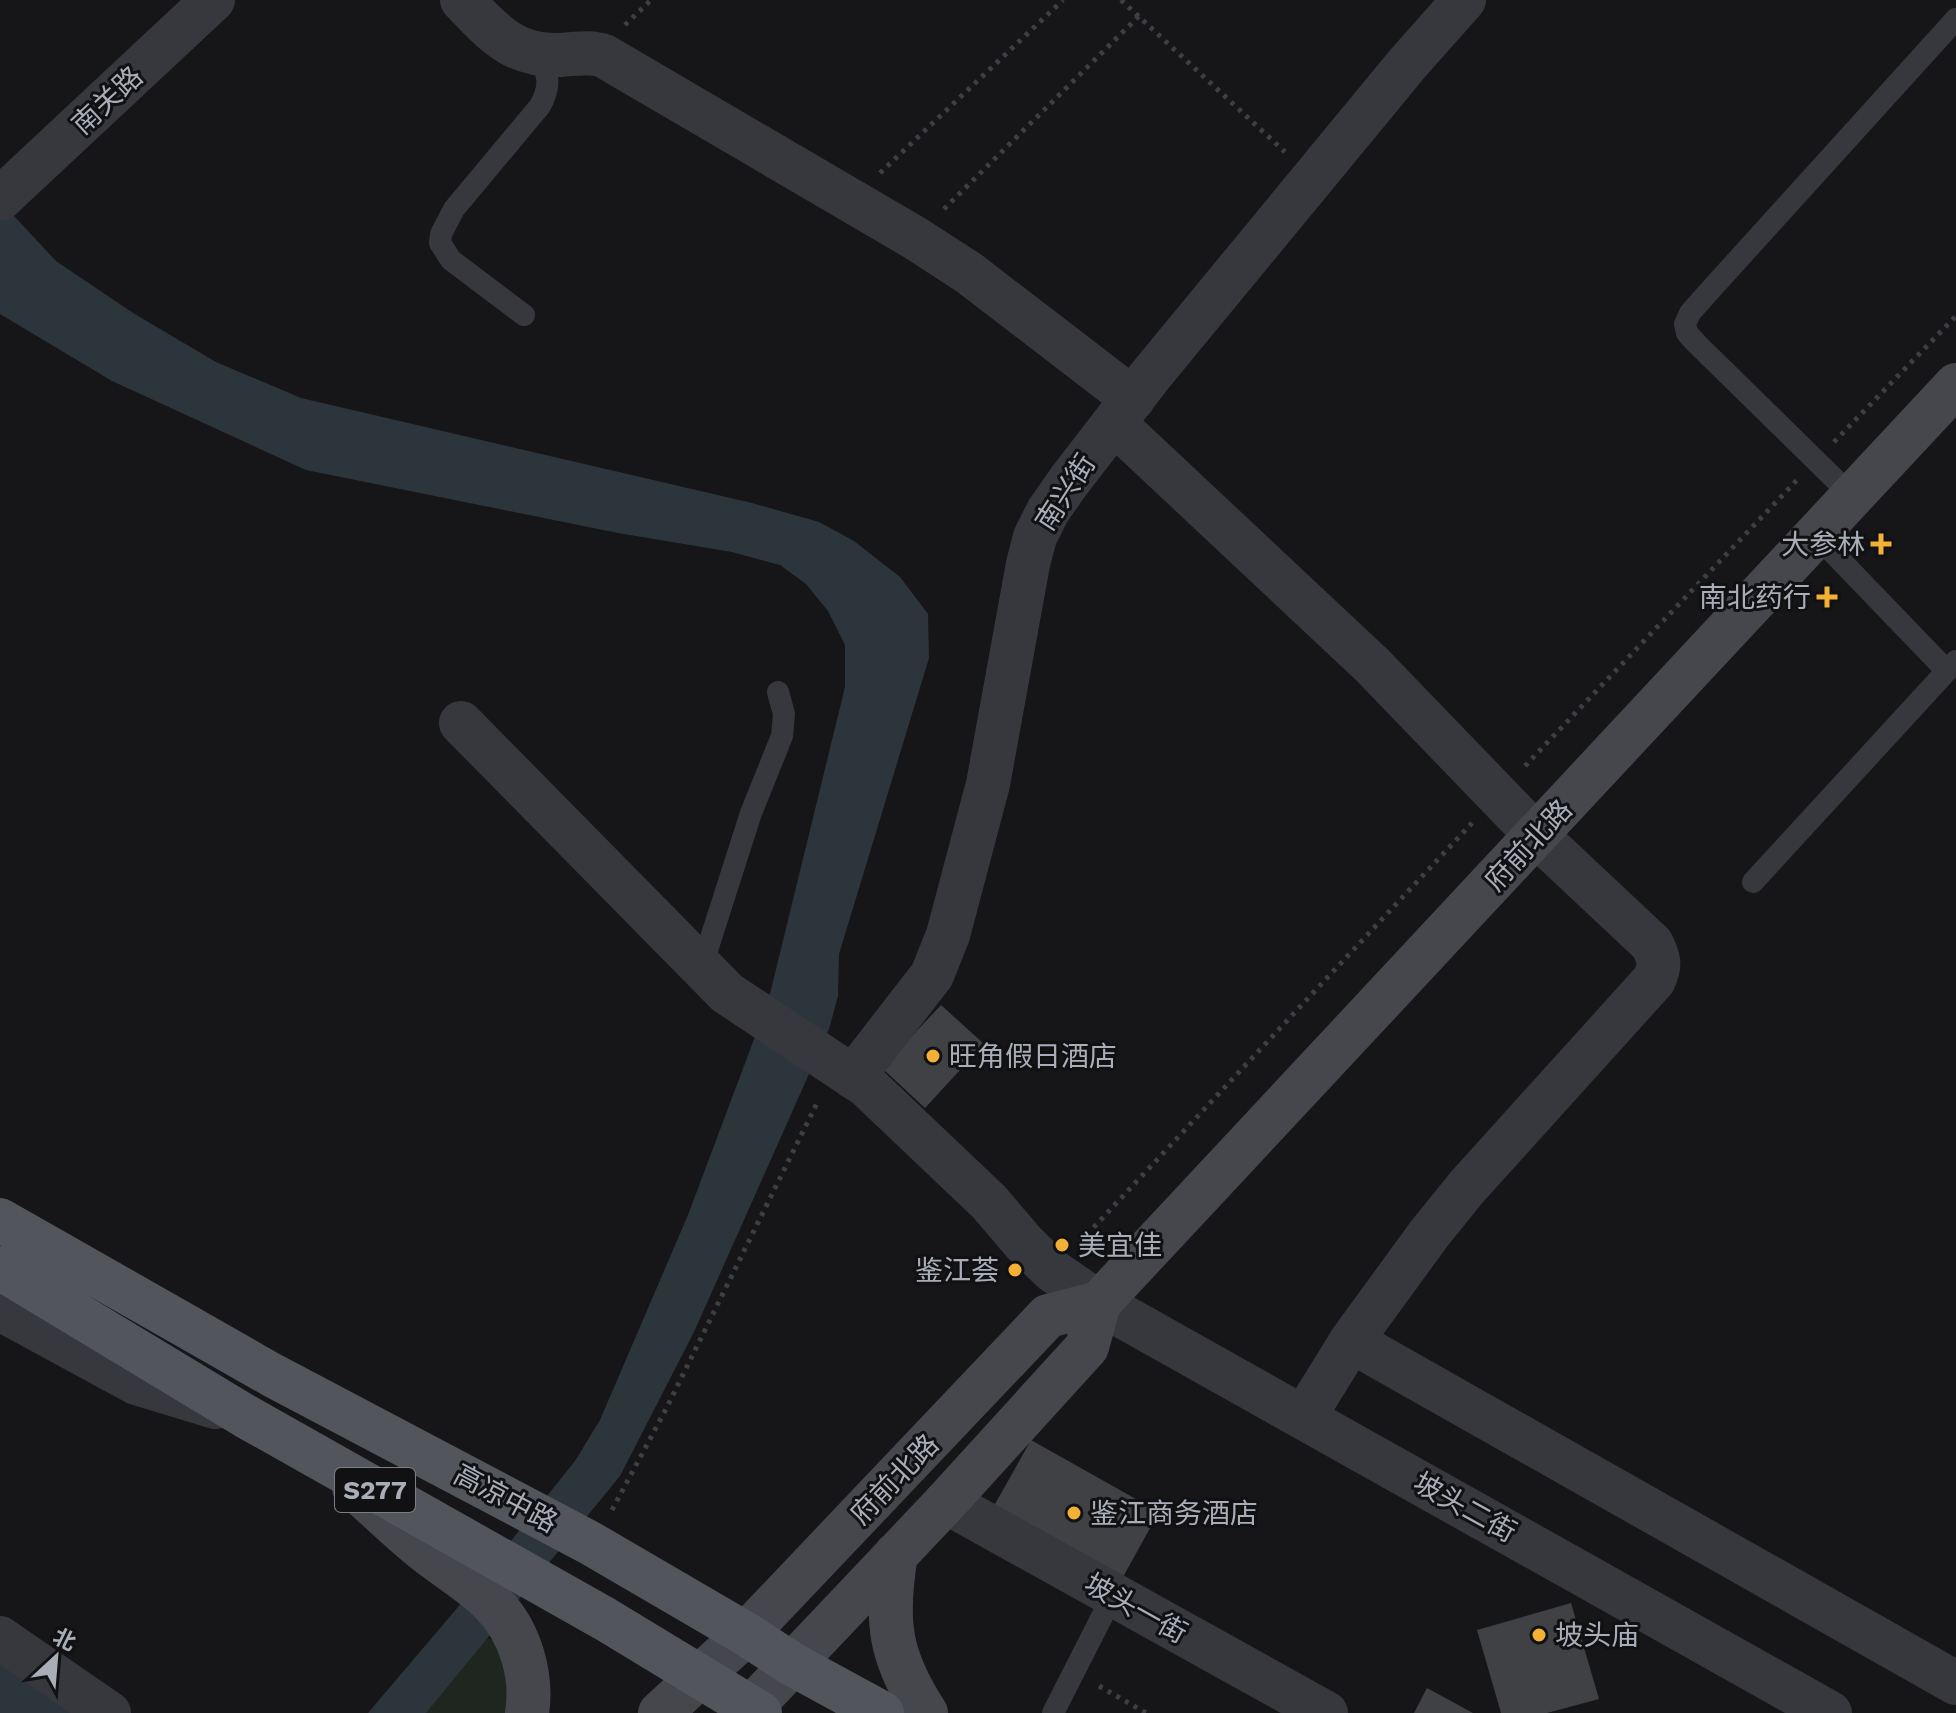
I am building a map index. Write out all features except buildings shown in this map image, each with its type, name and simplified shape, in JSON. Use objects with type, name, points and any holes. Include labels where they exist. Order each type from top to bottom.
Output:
[{"type":"main road","name":"府前北路","points":[[753,1711],[792,1664],[1087,1347],[1099,1303],[1956,385]]},
{"type":"main road","name":"高凉中路","points":[[0,1220],[272,1375],[590,1543],[792,1664],[882,1713]]},
{"type":"main road","name":"高凉中路","points":[[0,1268],[245,1416],[605,1619],[753,1711]]},
{"type":"main road","name":"府前北路","points":[[660,1713],[746,1634],[1048,1316],[1099,1303]]},
{"type":"main road","points":[[245,1416],[272,1375]]},
{"type":"main road","points":[[323,1460],[418,1545],[492,1604],[508,1624],[523,1657],[529,1685],[527,1713]]},
{"type":"main road","points":[[896,1554],[890,1593],[896,1652],[902,1674],[926,1713]]},
{"type":"street","name":"南关路","points":[[10,190],[213,0]]},
{"type":"street","points":[[462,0],[501,39],[539,55],[595,52],[604,56],[915,238],[969,273],[1123,411],[1537,836],[1652,944],[1659,958],[1659,969],[1644,991],[1467,1187],[1394,1280],[1351,1341],[1304,1417]]},
{"type":"street","name":"南兴街","points":[[845,1071],[919,994],[940,959],[988,784],[1035,537],[1048,511],[1123,411],[1408,63],[1464,0]]},
{"type":"street","name":"坡头二街","points":[[461,723],[701,969],[727,993],[867,1086],[989,1202],[1053,1271],[1099,1303],[1830,1713]]},
{"type":"street","points":[[0,1309],[136,1383],[245,1416]]},
{"type":"street","points":[[1351,1341],[1956,1683]]},
{"type":"street","name":"坡头一街","points":[[946,1502],[1326,1713]]},
{"type":"street","points":[[0,1638],[109,1713]]},
{"type":"lane","points":[[1853,497],[1697,344],[1687,333],[1685,324],[1704,297],[1956,19]]},
{"type":"lane","points":[[524,315],[451,260],[440,243],[441,234],[454,209],[540,106],[549,80],[539,55]]},
{"type":"lane","points":[[1753,882],[1952,666],[1817,536]]},
{"type":"lane","points":[[701,969],[751,813],[782,736],[784,714],[778,692]]},
{"type":"lane","points":[[1053,1713],[1113,1595]]},
{"type":"path","points":[[850,202],[1063,0]]},
{"type":"path","points":[[1121,0],[1313,178]]},
{"type":"path","points":[[915,238],[1139,16]]},
{"type":"path","points":[[1053,1271],[1497,795],[1956,316]]},
{"type":"path","points":[[590,1543],[615,1506],[845,1071]]},
{"type":"path","points":[[1073,1672],[1146,1713]]},
{"type":"shaded area","points":[[0,201],[56,261],[133,313],[216,362],[301,398],[752,503],[819,522],[854,541],[900,577],[928,614],[929,658],[839,954],[838,996],[829,1029],[694,1332],[620,1476],[426,1713],[368,1713],[575,1461],[600,1420],[688,1215],[768,1002],[845,687],[845,645],[828,611],[806,584],[780,565],[732,552],[618,533],[306,470],[112,381],[0,314]]},
{"type":"shaded area","points":[[458,1622],[507,1648],[510,1713],[376,1713]]},
{"type":"shaded area","points":[[0,1650],[87,1713],[0,1713]]},
{"type":"place","name":"大参林","points":[[1881,544]]},
{"type":"place","name":"南北药行","points":[[1827,597]]},
{"type":"place","name":"旺角假日酒店","points":[[933,1056]]},
{"type":"place","name":"美宜佳","points":[[1062,1245]]},
{"type":"place","name":"鉴江荟","points":[[1015,1270]]},
{"type":"place","name":"鉴江商务酒店","points":[[1074,1513]]},
{"type":"place","name":"坡头庙","points":[[1539,1635]]}]
